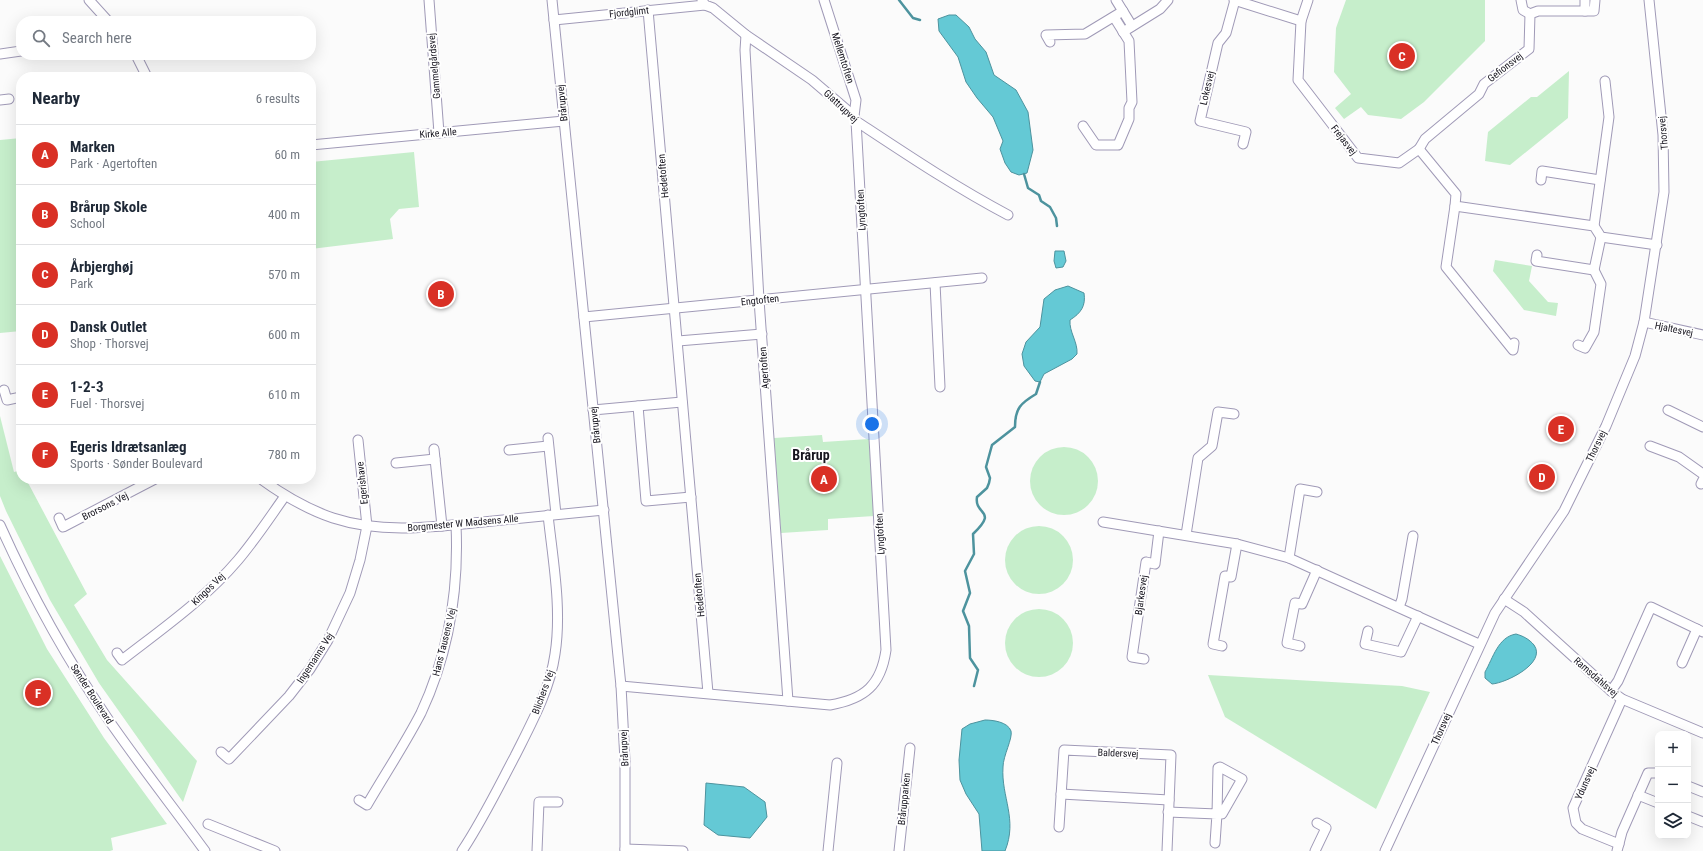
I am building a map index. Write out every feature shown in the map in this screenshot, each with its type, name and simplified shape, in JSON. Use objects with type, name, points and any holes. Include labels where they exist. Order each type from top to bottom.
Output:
[{"type":"street","points":[[89,0],[100,16]]},
{"type":"street","name":"Gammelgårdsvej","points":[[429,0],[439,133]]},
{"type":"street","name":"Brårupvej","points":[[552,0],[621,686],[625,760],[625,850]]},
{"type":"street","name":"Mellemtoften","points":[[824,0],[856,100],[855,118]]},
{"type":"street","points":[[1116,0],[1132,26]]},
{"type":"street","points":[[1123,32],[1160,9],[1168,0]]},
{"type":"street","name":"Lokesvej","points":[[1243,144],[1246,132],[1200,121],[1218,43],[1226,32],[1234,0],[1247,2],[1301,21]]},
{"type":"street","points":[[1301,21],[1308,0]]},
{"type":"street","points":[[1520,0],[1523,10],[1530,14],[1538,11],[1594,11],[1595,0]]},
{"type":"street","points":[[1585,0],[1585,11]]},
{"type":"street","name":"Thorsvej","points":[[1385,851],[1479,644],[1504,599],[1564,511],[1624,384],[1635,356],[1644,322],[1664,192],[1665,158],[1649,0]]},
{"type":"street","name":"Fjordglimt","points":[[554,20],[648,10],[703,2]]},
{"type":"street","name":"Glattrupvej","points":[[703,2],[713,8],[746,35],[812,80],[855,118],[920,164],[975,198],[1008,215]]},
{"type":"street","name":"Hedetoften","points":[[648,10],[708,693]]},
{"type":"street","points":[[1050,42],[1046,35],[1085,34],[1123,11]]},
{"type":"street","name":"Gefionsvej","points":[[1420,149],[1425,139],[1479,94],[1484,84],[1529,49],[1530,14]]},
{"type":"street","points":[[1083,126],[1096,145],[1118,145],[1129,119],[1129,108],[1132,102],[1129,42],[1114,17]]},
{"type":"street","name":"Frejasvej","points":[[1301,21],[1298,80],[1358,158],[1399,163],[1420,149]]},
{"type":"street","name":"Agertoften","points":[[746,35],[745,50],[759,300],[788,701]]},
{"type":"street","points":[[0,54],[16,52]]},
{"type":"street","points":[[138,60],[144,72]]},
{"type":"street","points":[[1578,345],[1585,348],[1594,332],[1601,284],[1594,270],[1601,237],[1594,226],[1609,117],[1605,81]]},
{"type":"street","name":"Lyngtoften","points":[[621,686],[830,705],[845,702],[858,697],[870,689],[884,666],[886,650],[855,118]]},
{"type":"street","name":"Kirke Alle","points":[[316,145],[564,121]]},
{"type":"street","points":[[1420,149],[1456,194],[1446,266],[1513,350],[1514,343]]},
{"type":"street","points":[[1541,180],[1542,171],[1600,180]]},
{"type":"street","points":[[1455,206],[1594,226]]},
{"type":"street","points":[[1601,237],[1657,245]]},
{"type":"street","points":[[1536,255],[1536,262],[1594,270]]},
{"type":"street","name":"Engtoften","points":[[584,317],[982,278]]},
{"type":"street","points":[[935,283],[940,388]]},
{"type":"street","name":"Hjaltesvej","points":[[1644,322],[1703,335]]},
{"type":"street","points":[[678,341],[762,334]]},
{"type":"street","points":[[4,390],[6,400],[16,398]]},
{"type":"street","points":[[593,410],[682,402]]},
{"type":"street","points":[[638,406],[646,501],[691,497]]},
{"type":"street","points":[[1668,410],[1703,427]]},
{"type":"street","points":[[1186,535],[1198,458],[1212,446],[1218,412],[1234,414]]},
{"type":"street","name":"Egerishave","points":[[358,440],[367,526]]},
{"type":"street","points":[[509,450],[548,442],[552,515]]},
{"type":"street","points":[[1650,446],[1679,457],[1703,474]]},
{"type":"street","points":[[434,449],[442,526]]},
{"type":"street","points":[[396,463],[435,459]]},
{"type":"street","name":"Brorsons Vej","points":[[59,518],[63,527],[145,484]]},
{"type":"street","name":"Borgmester W Madsens Alle","points":[[268,484],[285,496],[313,510],[334,518],[367,526],[412,529],[604,510]]},
{"type":"street","points":[[1289,558],[1300,489],[1317,492]]},
{"type":"street","name":"Kingos Vej","points":[[117,653],[122,660],[188,608],[213,586],[237,560],[285,496]]},
{"type":"street","name":"Blichers Vej","points":[[462,851],[487,808],[532,722],[546,686],[555,656],[558,611],[552,515]]},
{"type":"street","points":[[1103,522],[1237,544],[1289,558],[1479,644]]},
{"type":"street","name":"Hans Tausens Vej","points":[[359,800],[367,804],[420,714],[444,653],[456,593],[458,561],[456,524]]},
{"type":"street","name":"Sønder Boulevard","points":[[0,525],[41,609],[69,658],[108,718],[205,851]]},
{"type":"street","name":"Ingemanns Vej","points":[[221,752],[228,759],[289,696],[310,669],[328,640],[350,592],[360,560],[367,526]]},
{"type":"street","name":"Bjarkesvej","points":[[1144,659],[1132,657],[1146,562],[1155,564],[1159,531]]},
{"type":"street","points":[[1399,607],[1402,599],[1413,536]]},
{"type":"street","points":[[1222,646],[1213,644],[1225,576],[1231,577],[1237,544]]},
{"type":"street","points":[[1300,646],[1287,643],[1295,603],[1302,604],[1317,570]]},
{"type":"street","name":"Ramsdahlsvej","points":[[1504,599],[1524,612],[1611,691],[1622,699],[1703,733]]},
{"type":"street","points":[[1611,691],[1618,681],[1652,607],[1700,630],[1682,663]]},
{"type":"street","points":[[1368,631],[1365,644],[1401,652],[1418,616]]},
{"type":"street","name":"Ydunsvej","points":[[1622,699],[1573,808],[1576,823],[1582,829],[1618,847],[1648,773],[1655,772]]},
{"type":"street","name":"Brårupparken","points":[[899,851],[910,748]]},
{"type":"street","name":"Baldersvej","points":[[1059,827],[1064,750],[1171,755],[1167,851]]},
{"type":"street","points":[[828,851],[837,763]]},
{"type":"street","points":[[1168,812],[1217,814],[1222,814],[1242,779],[1220,767],[1218,768],[1217,814],[1215,843]]},
{"type":"street","points":[[1691,787],[1703,792]]},
{"type":"street","points":[[1061,794],[1169,800]]},
{"type":"street","points":[[1638,795],[1655,802]]},
{"type":"street","points":[[537,851],[539,802],[558,802]]},
{"type":"street","points":[[1691,817],[1703,822]]},
{"type":"street","points":[[1315,851],[1326,828],[1317,823]]},
{"type":"street","points":[[208,824],[275,851]]},
{"type":"street","points":[[625,850],[683,851]]},
{"type":"green space","points":[[1346,0],[1485,0],[1485,41],[1424,102],[1401,119],[1368,115],[1361,107],[1344,119],[1335,108],[1351,94],[1334,72],[1336,28]]},
{"type":"green space","points":[[1569,71],[1568,118],[1510,165],[1485,161],[1488,132],[1531,97],[1537,97]]},
{"type":"green space","points":[[16,138],[16,331],[0,333],[0,140]]},
{"type":"green space","points":[[414,152],[419,207],[399,209],[390,219],[393,239],[316,248],[316,162]]},
{"type":"green space","points":[[1495,260],[1532,266],[1529,281],[1548,302],[1558,303],[1556,316],[1524,310],[1493,271]]},
{"type":"green space","points":[[0,416],[14,472],[16,471],[16,484],[29,484],[87,594],[74,605],[107,660],[197,761],[183,802],[99,683],[50,600],[0,496]]},
{"type":"green space","points":[[822,435],[823,442],[869,439],[874,516],[828,519],[828,530],[781,533],[774,438]]},
{"type":"green space","points":[[1064,447],[1077,450],[1088,457],[1095,468],[1098,481],[1095,494],[1088,505],[1077,512],[1064,515],[1051,512],[1040,505],[1033,494],[1030,481],[1033,468],[1040,457],[1051,450]]},
{"type":"green space","points":[[1039,526],[1052,529],[1063,536],[1070,547],[1073,560],[1070,573],[1063,584],[1052,591],[1039,594],[1026,591],[1015,584],[1008,573],[1005,560],[1008,547],[1015,536],[1026,529]]},
{"type":"green space","points":[[0,556],[47,649],[104,738],[167,824],[111,838],[113,850],[110,851],[0,851]]},
{"type":"green space","points":[[1039,609],[1052,612],[1063,619],[1070,630],[1073,643],[1070,656],[1063,667],[1052,674],[1039,677],[1026,674],[1015,667],[1008,656],[1005,643],[1008,630],[1015,619],[1026,612]]},
{"type":"green space","points":[[1208,675],[1402,686],[1430,692],[1376,809],[1225,717]]},
{"type":"water","points":[[949,15],[956,15],[969,27],[975,39],[986,52],[994,75],[1016,90],[1028,112],[1033,150],[1027,173],[1019,175],[1011,172],[1005,163],[1000,149],[1003,141],[993,117],[966,82],[958,57],[939,31],[938,19]]},
{"type":"water","points":[[1055,251],[1064,251],[1066,261],[1063,267],[1056,268],[1054,261]]},
{"type":"water","points":[[1068,286],[1084,293],[1082,309],[1070,320],[1077,354],[1072,359],[1044,374],[1040,382],[1035,381],[1024,366],[1022,354],[1026,342],[1040,327],[1044,299],[1055,290]]},
{"type":"water","points":[[1516,634],[1526,638],[1534,645],[1537,652],[1535,659],[1523,671],[1515,676],[1492,684],[1485,678],[1485,672],[1500,644],[1505,639]]},
{"type":"water","points":[[985,720],[996,721],[1007,725],[1011,731],[1011,738],[1003,767],[1004,788],[1010,818],[1009,839],[1005,851],[982,851],[979,814],[966,794],[960,780],[959,760],[962,729],[970,724]]},
{"type":"water","points":[[706,783],[744,787],[765,802],[767,817],[750,838],[718,835],[704,825]]},
{"type":"waterway","points":[[899,0],[913,18],[920,20]]},
{"type":"waterway","points":[[1024,174],[1028,188],[1039,195],[1041,201],[1050,207],[1056,218],[1057,226]]},
{"type":"waterway","points":[[974,686],[978,670],[970,658],[969,626],[963,611],[970,593],[965,571],[974,554],[973,534],[981,526],[985,516],[977,503],[977,497],[987,488],[989,483],[990,478],[986,467],[992,445],[1015,427],[1016,415],[1020,407],[1026,400],[1036,394],[1040,382]]},
{"type":"place","name":"Årbjerghøj","points":[[1402,56]]},
{"type":"place","name":"Brårup Skole","points":[[441,294]]},
{"type":"place","name":"1-2-3","points":[[1561,429]]},
{"type":"place","name":"Dansk Outlet","points":[[1542,477]]},
{"type":"place","name":"Marken","points":[[824,479]]},
{"type":"place","name":"Egeris Idrætsanlæg","points":[[38,693]]},
{"type":"district","name":"Brårup","points":[[811,455]]}]
